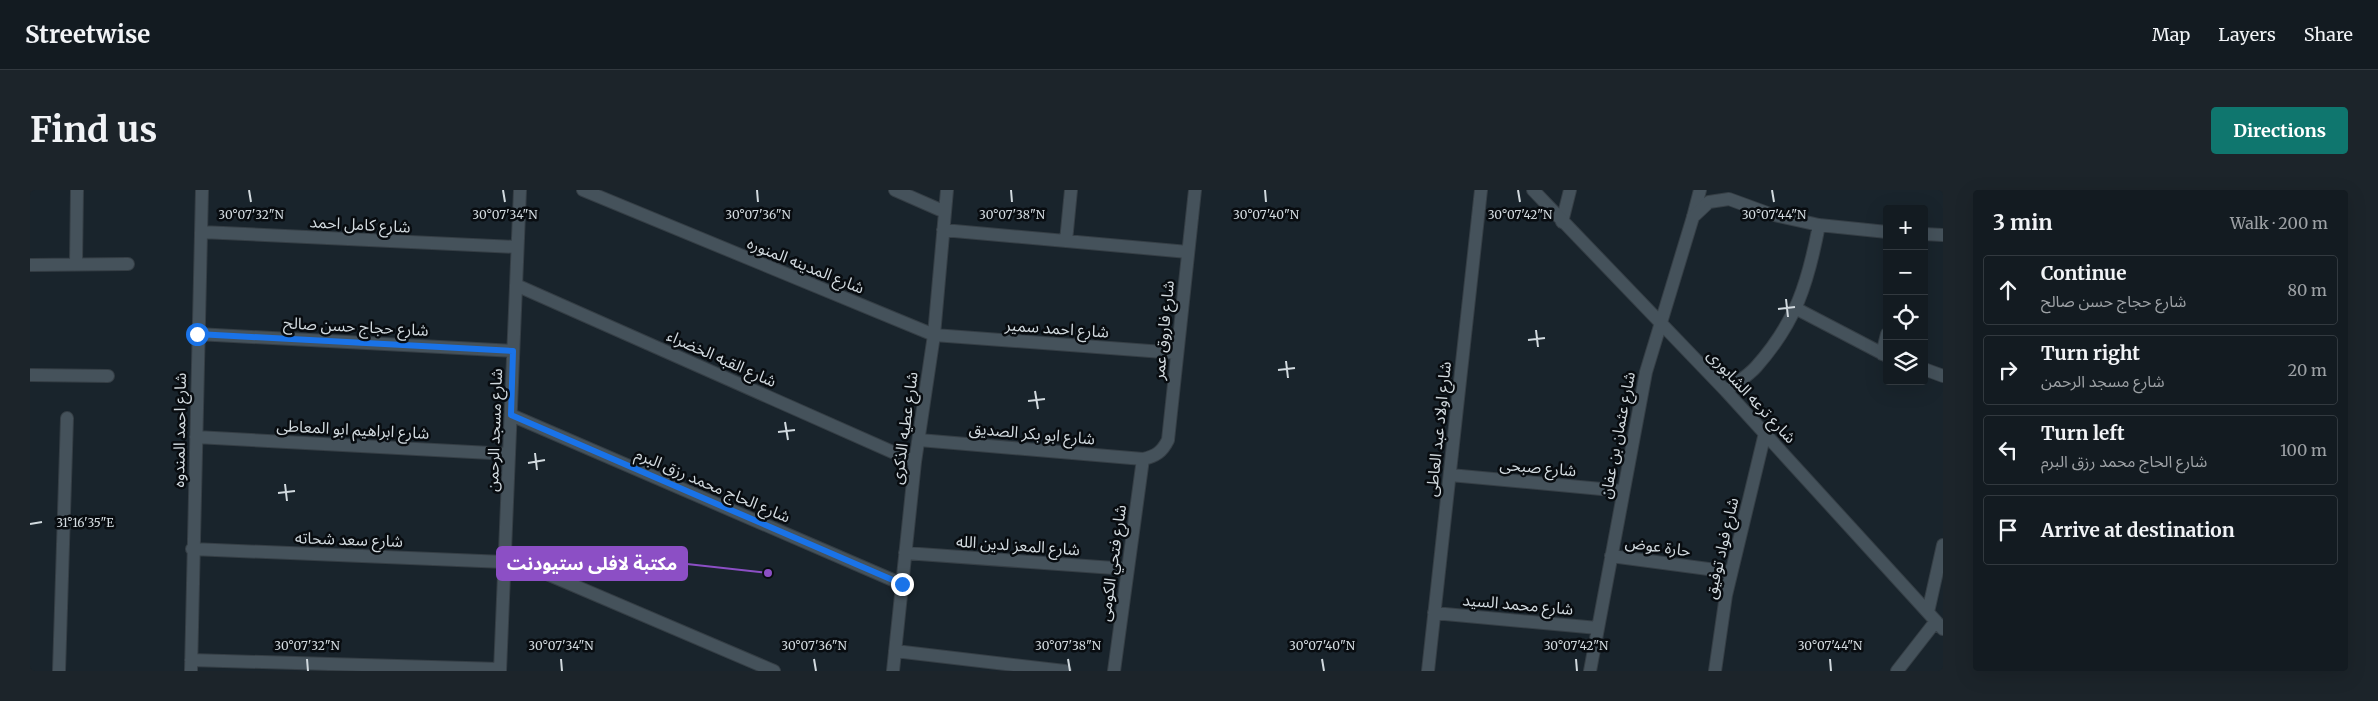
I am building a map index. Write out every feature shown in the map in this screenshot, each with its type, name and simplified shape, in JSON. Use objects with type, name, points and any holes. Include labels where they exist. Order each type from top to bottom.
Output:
[{"type":"street","points":[[76,264],[77,190]]},
{"type":"street","name":"شارع احمد المندوه","points":[[191,665],[192,549],[202,190]]},
{"type":"street","name":"شارع مسجد الرحمن","points":[[500,670],[520,190]]},
{"type":"street","name":"شارع المدينه المنوره","points":[[583,190],[934,335]]},
{"type":"street","points":[[895,190],[945,212]]},
{"type":"street","name":"شارع عطيه الذكرى","points":[[893,671],[915,462],[934,335],[947,190]]},
{"type":"street","points":[[1066,241],[1071,190]]},
{"type":"street","name":"شارع فاروق عمر","points":[[1143,459],[1154,456],[1163,450],[1168,440],[1195,190]]},
{"type":"street","name":"شارع اولاد عبد العاطى","points":[[1428,671],[1481,190]]},
{"type":"street","name":"شارع ترعه الشابورى","points":[[1533,190],[1726,391],[1936,621]]},
{"type":"street","points":[[1562,222],[1570,190]]},
{"type":"street","name":"شارع عثمان بن عفان","points":[[1590,671],[1636,418],[1660,321],[1700,190]]},
{"type":"street","points":[[1693,217],[1709,202],[1729,199],[1770,214],[1819,226],[1883,232]]},
{"type":"street","points":[[1726,391],[1755,368],[1797,309],[1811,268],[1819,226]]},
{"type":"street","points":[[943,230],[1188,252]]},
{"type":"street","name":"شارع كامل احمد","points":[[201,232],[517,248]]},
{"type":"street","points":[[1928,234],[1943,235]]},
{"type":"street","points":[[30,265],[128,264]]},
{"type":"street","name":"شارع القبه الخضراء","points":[[516,284],[915,462]]},
{"type":"street","points":[[1797,309],[1883,354]]},
{"type":"street","name":"شارع حجاج حسن صالح","points":[[197,334],[513,351]]},
{"type":"street","name":"شارع احمد سمير","points":[[934,335],[1177,353]]},
{"type":"street","points":[[1928,370],[1943,376]]},
{"type":"street","points":[[30,375],[108,376]]},
{"type":"street","name":"شارع الحاج محمد رزق البرم","points":[[511,415],[902,584]]},
{"type":"street","points":[[59,671],[67,418]]},
{"type":"street","name":"شارع فواد توفيق","points":[[1715,671],[1731,572],[1765,433]]},
{"type":"street","name":"شارع ابراهيم ابو المعاطى","points":[[196,438],[509,454]]},
{"type":"street","name":"شارع ابو بكر الصديق","points":[[919,440],[1143,459]]},
{"type":"street","name":"شارع فتحي الكومى","points":[[1114,671],[1143,459]]},
{"type":"street","name":"شارع صبحى","points":[[1450,475],[1623,491]]},
{"type":"street","points":[[1897,671],[1936,621],[1943,545]]},
{"type":"street","name":"شارع سعد شحاته","points":[[192,549],[505,559]]},
{"type":"street","name":"شارع المعز لدين الله","points":[[905,553],[1128,569]]},
{"type":"street","name":"حارة عوض","points":[[1611,556],[1731,572]]},
{"type":"street","points":[[505,559],[774,671]]},
{"type":"street","name":"شارع محمد السيد","points":[[1434,613],[1598,628]]},
{"type":"street","points":[[895,651],[1065,671]]},
{"type":"street","points":[[191,665],[500,670]]},
{"type":"place","name":"مكتبة لافلى ستيودنت","points":[[768,573]]},
{"type":"route","points":[[197,334],[513,351],[511,415],[902,584]]}]
